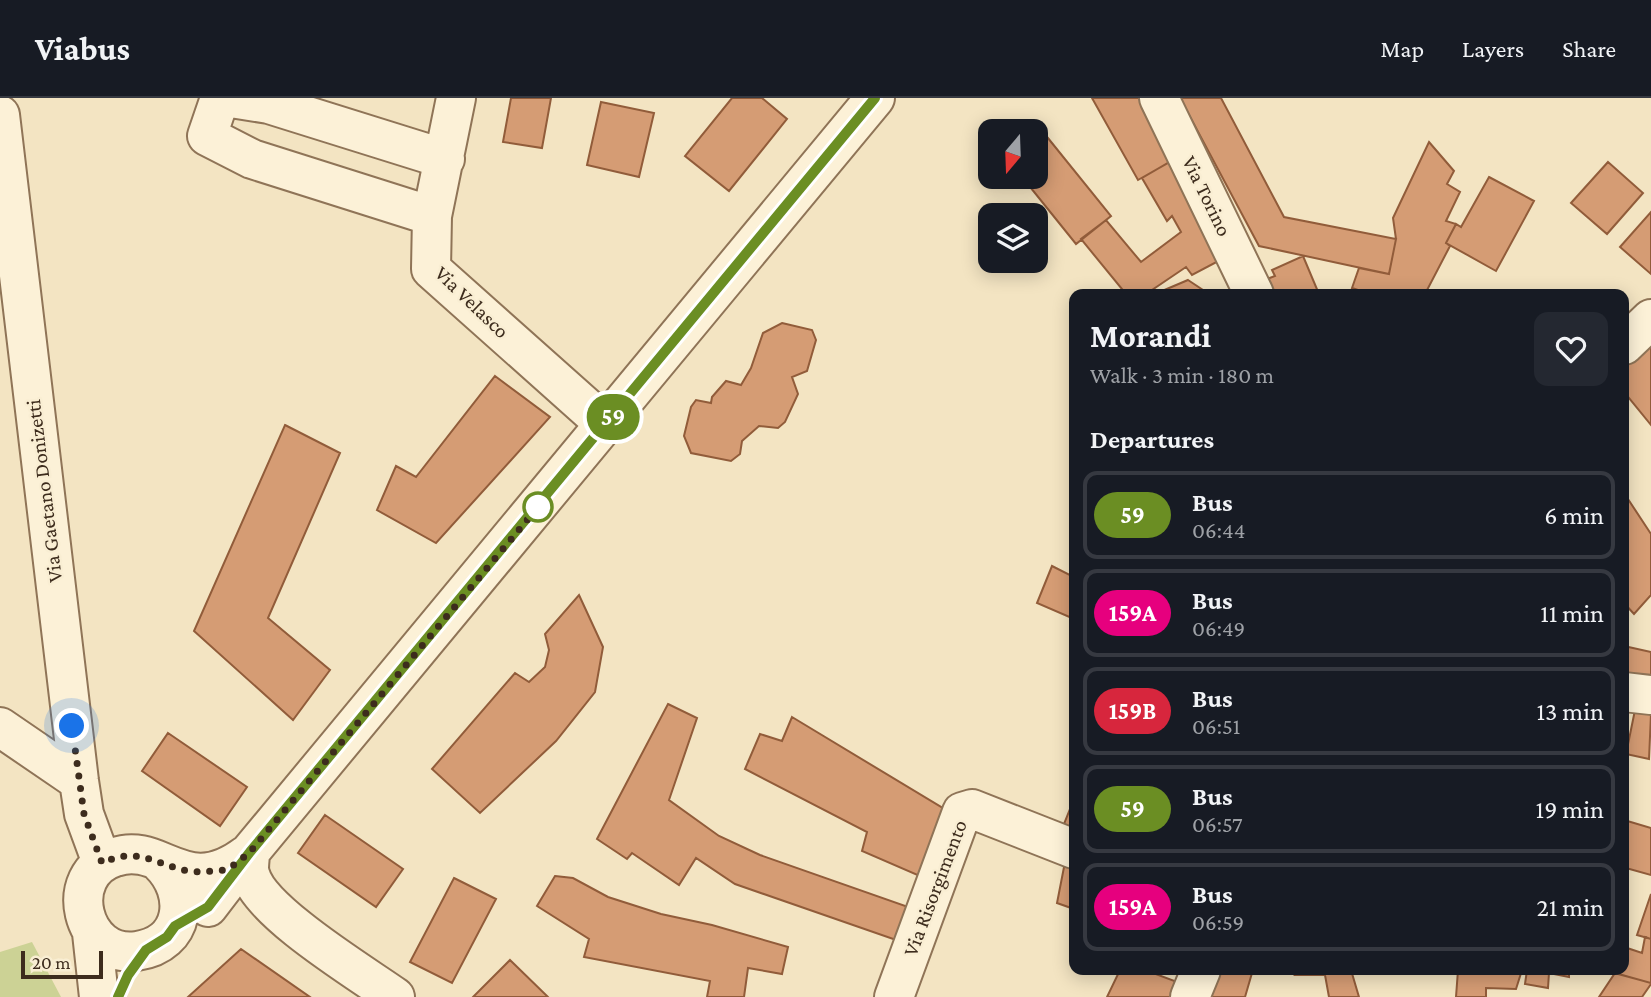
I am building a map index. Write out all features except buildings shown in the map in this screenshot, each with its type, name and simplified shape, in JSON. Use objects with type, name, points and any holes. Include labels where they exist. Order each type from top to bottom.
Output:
[{"type":"street","points":[[220,98],[207,136],[252,159],[432,216]]},
{"type":"street","points":[[231,98],[269,104],[445,159]]},
{"type":"street","name":"Via Velasco","points":[[456,98],[432,216],[431,269],[606,425]]},
{"type":"street","points":[[92,933],[105,944],[121,951],[161,938],[208,907],[250,852],[875,98]]},
{"type":"street","name":"Via Torino","points":[[1159,98],[1252,289]]},
{"type":"street","name":"Via Gaetano Donizetti","points":[[0,115],[79,781],[84,814],[102,863]]},
{"type":"street","points":[[1629,340],[1651,319]]},
{"type":"street","points":[[1629,693],[1651,695]]},
{"type":"street","points":[[0,727],[79,781]]},
{"type":"street","name":"Via Risorgimento","points":[[894,997],[962,812],[972,809],[1069,847]]},
{"type":"street","points":[[99,997],[92,933],[83,912],[83,895],[90,876],[102,863],[131,854],[146,856],[182,871],[199,873],[227,869],[250,852]]},
{"type":"street","points":[[250,852],[249,873],[256,887],[278,913],[395,997]]},
{"type":"street","points":[[118,997],[128,975],[161,938],[180,906],[178,889],[170,873],[160,863]]},
{"type":"street","points":[[208,907],[244,904],[278,913]]},
{"type":"street","points":[[1190,997],[1199,975]]},
{"type":"green space","points":[[32,942],[61,997],[0,997],[0,952]]},
{"type":"bus line","name":"59","points":[[118,997],[128,975],[146,950],[167,937],[175,926],[208,907],[250,852],[875,98]]},
{"type":"route","points":[[72,726],[84,814],[102,863],[116,856],[131,854],[146,856],[182,871],[199,873],[227,869],[250,852],[538,507]]}]
